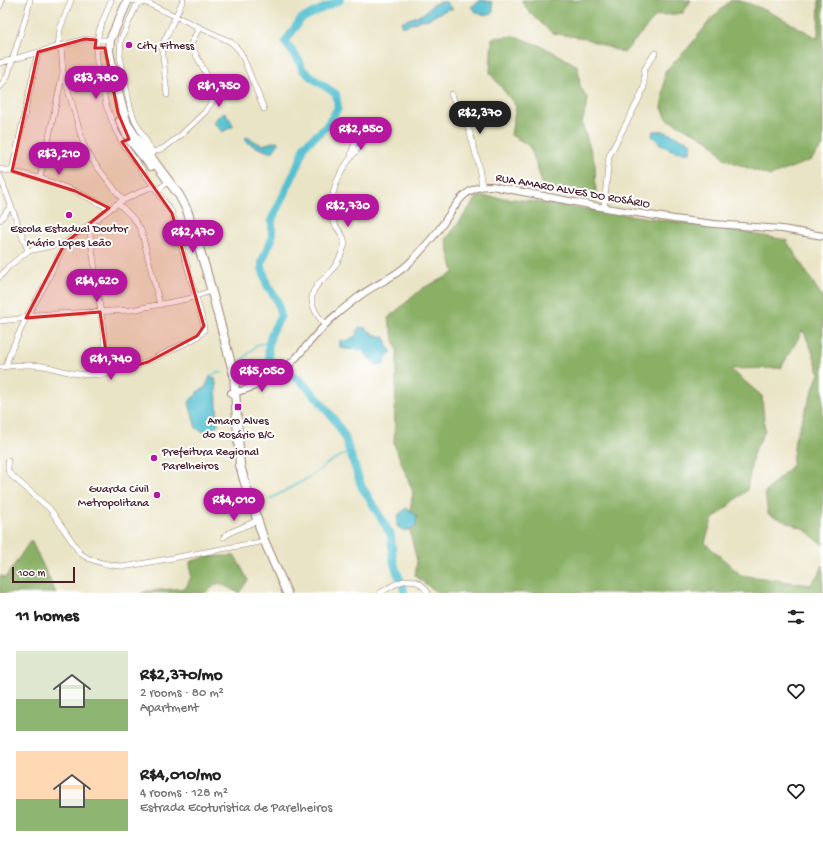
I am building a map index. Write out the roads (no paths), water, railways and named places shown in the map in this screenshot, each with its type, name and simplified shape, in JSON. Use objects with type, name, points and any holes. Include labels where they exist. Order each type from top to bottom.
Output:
[{"type":"main road","points":[[123,0],[111,24],[108,44],[115,82],[127,124],[128,139],[148,156],[167,183],[179,195],[187,210],[209,292],[231,364],[237,474],[260,542],[287,593]]},
{"type":"main road","points":[[108,44],[128,0]]},
{"type":"main road","points":[[233,392],[240,465],[246,489],[281,593]]},
{"type":"street","points":[[0,6],[2,0]]},
{"type":"street","points":[[0,87],[7,77],[31,0]]},
{"type":"street","points":[[70,0],[60,29],[63,72],[84,146],[95,164],[123,200]]},
{"type":"street","points":[[0,366],[28,364],[80,374],[109,373],[129,369],[148,362],[197,336],[204,330],[204,324],[175,221],[169,207],[155,188],[128,139],[116,131],[106,106],[97,62],[96,40],[111,0]]},
{"type":"street","points":[[131,0],[147,3],[231,42],[239,50],[264,109]]},
{"type":"street","points":[[167,95],[162,46],[183,0]]},
{"type":"street","points":[[138,1],[122,39],[120,56],[130,107],[148,156],[164,148],[181,135],[205,112],[213,100],[212,91],[205,72],[191,44],[199,28]]},
{"type":"street","points":[[0,62],[85,39],[96,40],[108,44]]},
{"type":"street","points":[[96,48],[108,44]]},
{"type":"street","points":[[12,172],[38,52]]},
{"type":"street","points":[[604,208],[609,156],[639,99],[644,87],[644,71],[655,53]]},
{"type":"street","points":[[40,178],[63,72]]},
{"type":"street","points":[[451,94],[469,130],[478,162],[482,186]]},
{"type":"street","points":[[349,159],[369,136]]},
{"type":"street","points":[[325,325],[312,306],[312,293],[315,287],[329,274],[344,247],[344,239],[334,224],[331,206],[333,193],[338,178],[349,159],[358,137]]},
{"type":"street","points":[[0,169],[40,178],[75,191],[109,208]]},
{"type":"street","points":[[0,176],[28,251]]},
{"type":"street","points":[[0,277],[8,267],[28,251],[65,243],[89,226],[109,208],[144,190],[149,188],[160,188],[167,183]]},
{"type":"street","name":"RUA AMARO ALVES DO ROSÁRIO","points":[[233,392],[258,385],[280,373],[292,362],[325,325],[361,295],[390,278],[407,265],[437,232],[452,207],[459,199],[471,190],[482,186],[498,187],[604,208],[698,223],[782,229],[823,236]]},
{"type":"street","points":[[118,203],[134,219],[141,230],[160,305]]},
{"type":"street","points":[[0,220],[11,206]]},
{"type":"street","points":[[89,226],[109,373]]},
{"type":"street","points":[[6,366],[10,353],[26,318],[45,285],[65,243]]},
{"type":"street","points":[[0,321],[26,318],[33,315],[131,310],[160,305],[209,292]]},
{"type":"street","points":[[8,461],[8,470],[10,474],[50,509],[82,556],[93,560],[117,566],[129,566],[260,542]]},
{"type":"street","points":[[224,537],[231,532],[254,522]]},
{"type":"street","points":[[380,593],[399,582],[406,580],[416,581],[428,593]]},
{"type":"water","points":[[481,0],[492,2],[493,13],[481,14],[476,12],[471,7]]},
{"type":"water","points":[[446,2],[453,9],[448,9],[426,20],[423,19],[403,27],[401,22],[423,14],[434,4]]},
{"type":"water","points":[[225,112],[234,126],[222,132],[215,124],[214,120]]},
{"type":"water","points":[[653,131],[663,131],[692,143],[690,152],[679,152],[664,147],[652,136]]},
{"type":"water","points":[[247,137],[262,145],[277,141],[279,143],[272,153],[250,144],[244,139]]},
{"type":"water","points":[[359,327],[365,328],[375,335],[385,337],[387,346],[392,352],[386,357],[384,365],[375,364],[361,350],[340,348],[340,340],[346,341],[356,336]]},
{"type":"water","points":[[210,377],[215,378],[216,384],[218,425],[213,430],[206,433],[196,428],[189,403],[192,398],[196,396],[197,392],[205,388]]},
{"type":"water","points":[[407,508],[417,516],[416,527],[404,531],[397,526],[398,515]]},
{"type":"waterway","points":[[340,0],[301,19],[285,42],[300,62],[302,69],[336,94],[338,108],[326,127],[304,146],[300,161],[272,219],[272,239],[262,261],[262,267],[267,285],[277,300],[281,316],[270,338],[268,349],[270,361],[301,381],[334,419],[344,435],[362,488],[391,535],[393,559],[403,586],[404,593]]},
{"type":"waterway","points":[[236,366],[256,346],[269,342]]},
{"type":"waterway","points":[[210,377],[217,372],[222,373]]},
{"type":"waterway","points":[[270,499],[310,477],[328,463],[350,451]]},
{"type":"place","name":"City Fitness","points":[[129,45]]},
{"type":"place","name":"Escola Estadual Doutor Mário Lopes Leão","points":[[69,215]]},
{"type":"place","name":"Amaro Alves do Rosário B/C","points":[[238,407]]},
{"type":"place","name":"Prefeitura Regional Parelheiros","points":[[154,458]]},
{"type":"place","name":"Guarda Civil Metropolitana","points":[[157,495]]}]
